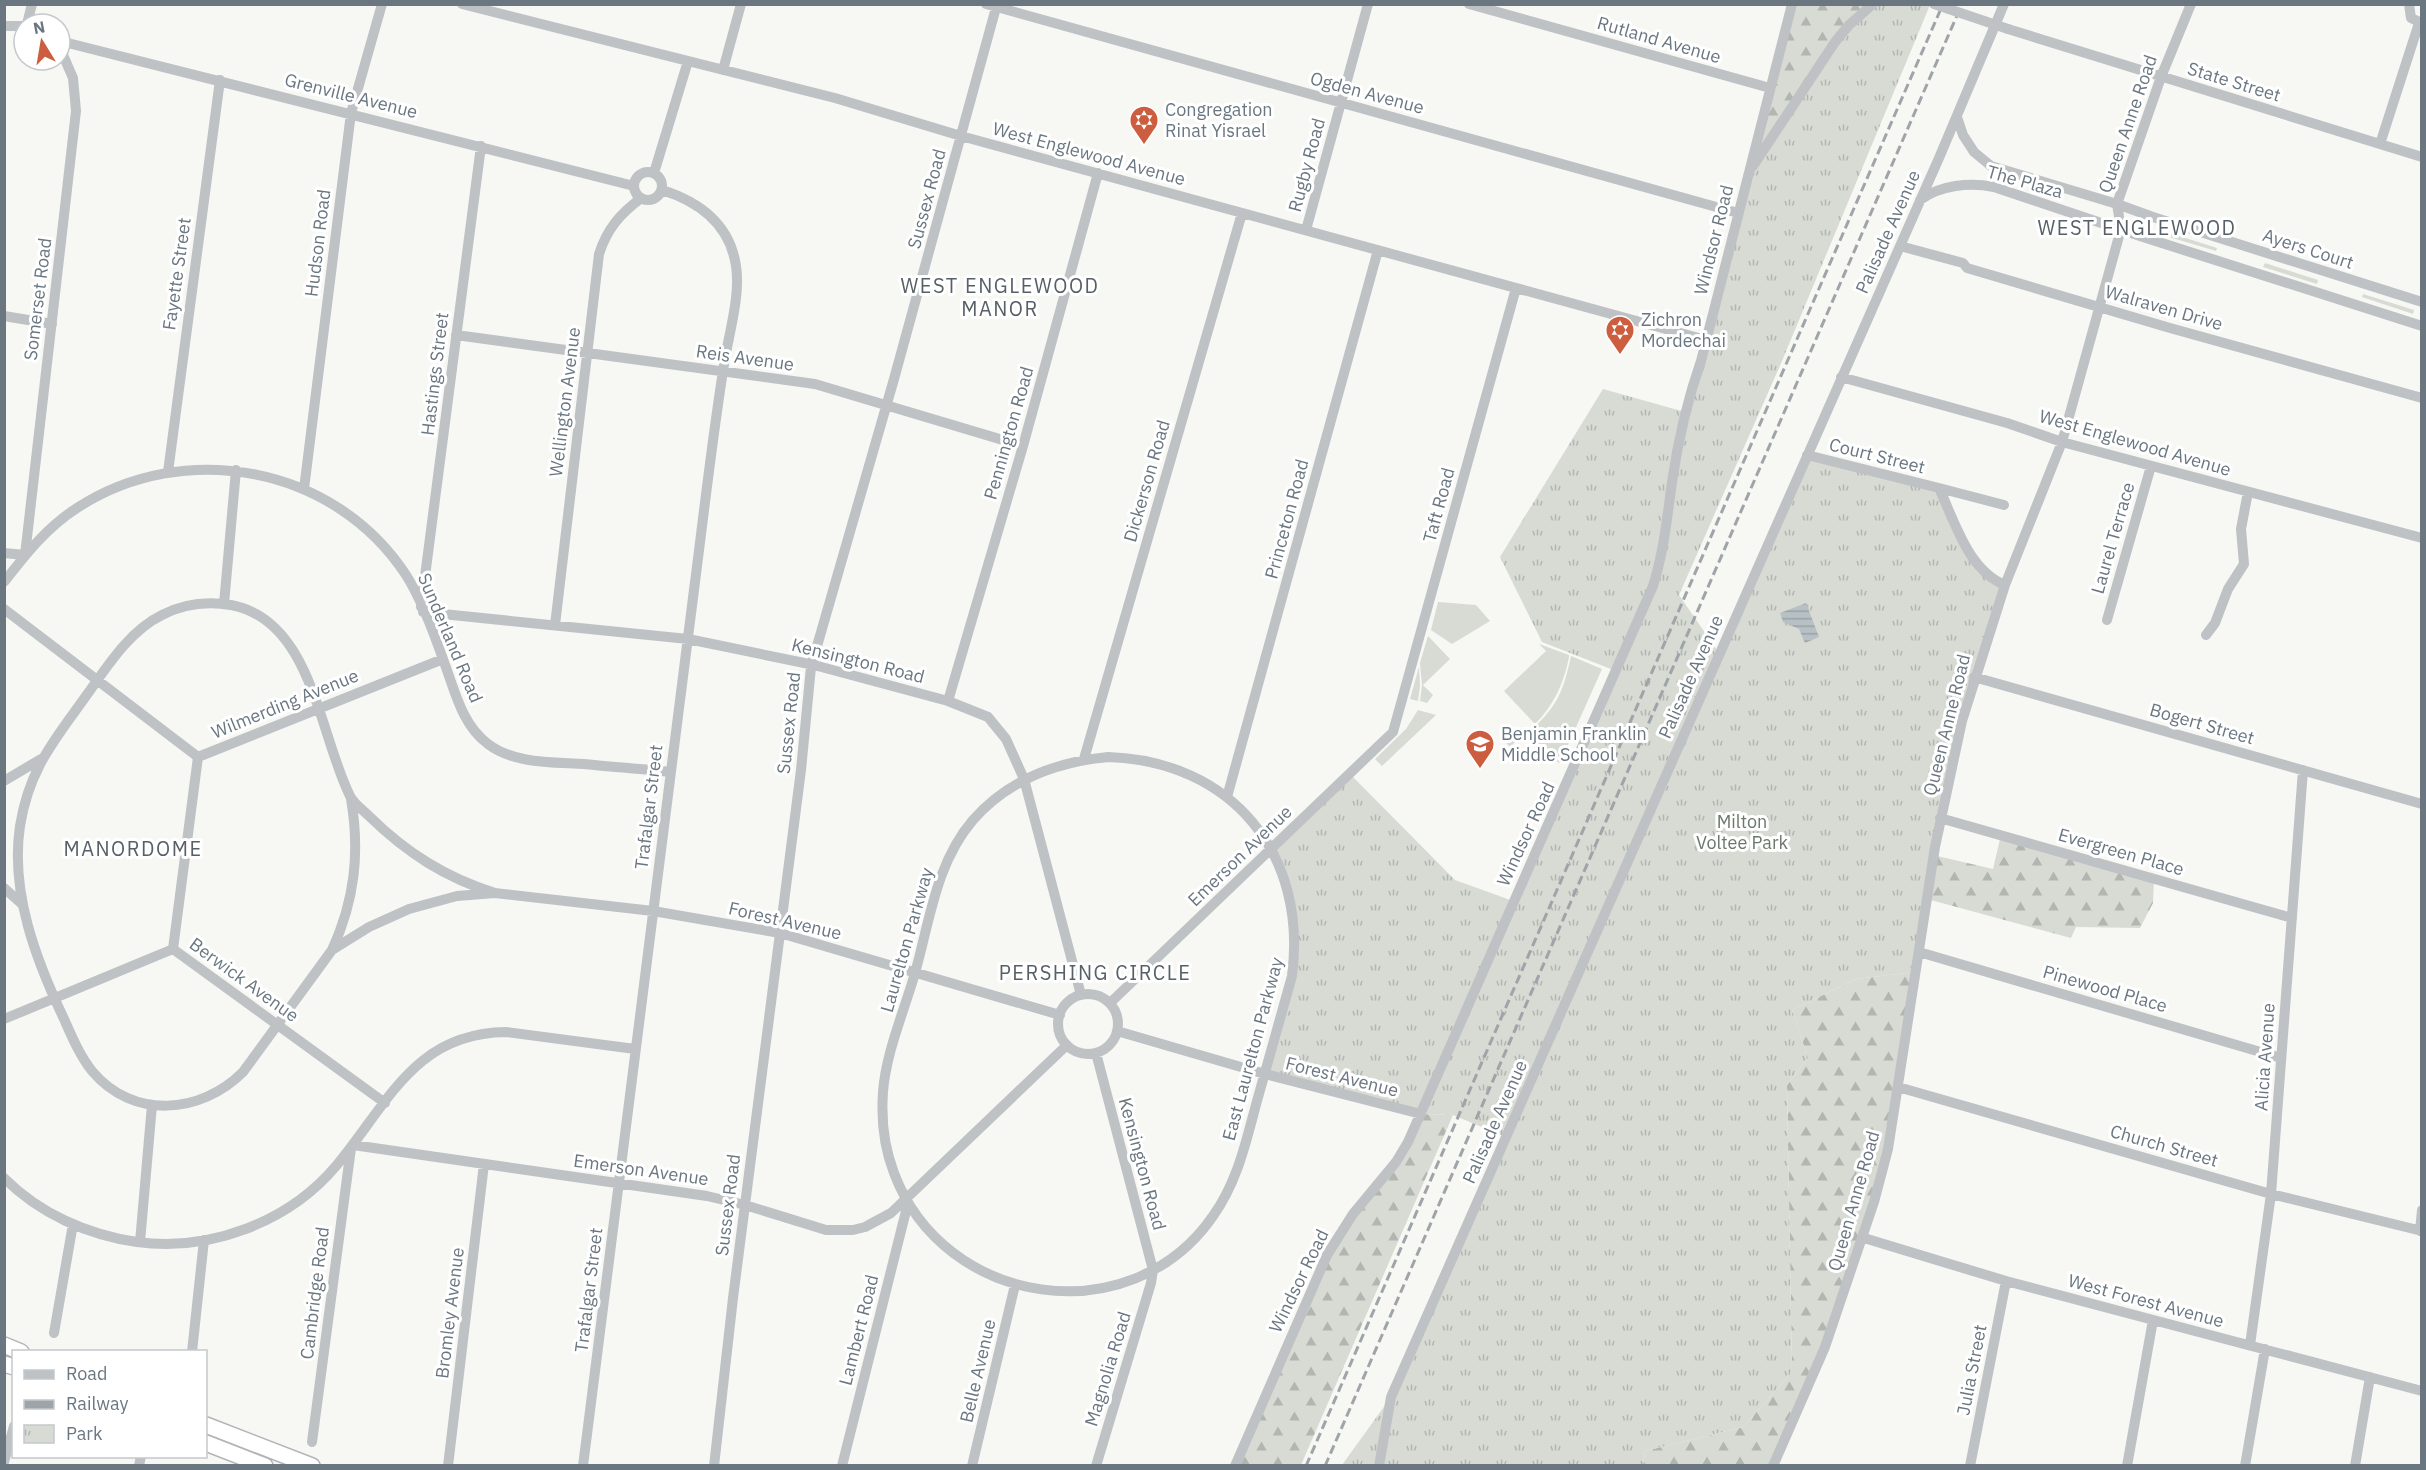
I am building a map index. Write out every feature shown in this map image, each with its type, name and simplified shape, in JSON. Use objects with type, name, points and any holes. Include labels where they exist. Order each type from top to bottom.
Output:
[{"type":"highway","points":[[207,1425],[312,1466]]},
{"type":"highway","points":[[207,1443],[265,1466]]},
{"type":"street","name":"Hudson Road","points":[[304,489],[351,113],[382,4]]},
{"type":"street","name":"West Englewood Avenue","points":[[462,4],[835,98],[961,136],[1706,340]]},
{"type":"street","points":[[723,70],[741,4]]},
{"type":"street","name":"Rugby Road","points":[[1306,230],[1368,4]]},
{"type":"street","name":"Rutland Avenue","points":[[1469,4],[1770,88]]},
{"type":"street","name":"Windsor Road","points":[[1236,1466],[1327,1256],[1353,1214],[1396,1162],[1421,1114],[1653,586],[1665,543],[1680,435],[1792,4]]},
{"type":"street","points":[[1748,174],[1835,42],[1849,25],[1873,4]]},
{"type":"street","name":"State Street","points":[[1934,4],[2421,157]]},
{"type":"street","name":"Palisade Avenue","points":[[1379,1466],[1391,1397],[1840,377],[1920,201],[2004,4]]},
{"type":"street","name":"Queen Anne Road","points":[[1773,1466],[1818,1363],[1864,1238],[1888,1149],[1940,818],[1974,677],[2005,585],[2062,442],[2121,230],[2116,204],[2161,77],[2191,4]]},
{"type":"street","points":[[2380,144],[2420,23],[2409,14],[2409,4]]},
{"type":"street","name":"Ogden Avenue","points":[[993,5],[1738,213]]},
{"type":"street","name":"Sussex Road","points":[[714,1466],[801,770],[812,664],[887,405],[961,136],[993,5]]},
{"type":"street","name":"Grenville Avenue","points":[[72,44],[634,186]]},
{"type":"street","points":[[654,173],[688,61]]},
{"type":"street","name":"Somerset Road","points":[[25,555],[76,111],[70,72]]},
{"type":"street","name":"Fayette Street","points":[[168,472],[220,80]]},
{"type":"street","name":"The Plaza","points":[[1956,117],[1962,135],[1985,163],[2116,204]]},
{"type":"street","name":"Hastings Street","points":[[422,610],[481,146]]},
{"type":"street","points":[[654,173],[661,179],[662,190],[655,200],[640,198],[634,186],[640,175],[654,173]]},
{"type":"street","name":"Pennington Road","points":[[948,700],[1023,446],[1098,173]]},
{"type":"street","name":"The Plaza","points":[[1920,201],[1926,196],[1946,189],[1981,184],[2121,230]]},
{"type":"street","name":"Trafalgar Street","points":[[583,1466],[670,772],[723,371],[737,285],[734,256],[722,229],[703,209],[662,190]]},
{"type":"street","name":"Wellington Avenue","points":[[555,625],[599,254],[603,241],[618,217],[640,198]]},
{"type":"street","name":"Ayers Court","points":[[2116,204],[2421,302]]},
{"type":"street","name":"Dickerson Road","points":[[1084,759],[1242,213]]},
{"type":"street","points":[[2121,230],[2421,326]]},
{"type":"street","name":"Walraven Drive","points":[[1900,246],[1963,263],[1967,268],[2421,398]]},
{"type":"street","name":"Princeton Road","points":[[1227,797],[1378,250]]},
{"type":"street","name":"Taft Road","points":[[1393,732],[1516,288]]},
{"type":"street","points":[[4,316],[52,324]]},
{"type":"street","name":"Reis Avenue","points":[[456,335],[815,384],[1023,446]]},
{"type":"street","name":"West Englewood Avenue","points":[[1840,377],[2007,423],[2062,442],[2421,538]]},
{"type":"street","name":"Court Street","points":[[1807,455],[2004,505]]},
{"type":"street","name":"Laurel Terrace","points":[[2107,620],[2151,466]]},
{"type":"street","name":"Sunderland Road","points":[[4,582],[25,555],[56,524],[97,496],[129,482],[168,472],[196,469],[236,470],[261,474],[304,489],[344,511],[378,541],[407,576],[469,725],[489,745],[502,753],[528,759],[670,772]]},
{"type":"street","points":[[224,604],[236,470]]},
{"type":"street","name":"Court Street","points":[[1939,488],[1978,567],[1993,580],[2005,585]]},
{"type":"street","points":[[2206,635],[2215,623],[2228,589],[2244,564],[2241,529],[2248,492]]},
{"type":"street","points":[[4,553],[25,555]]},
{"type":"street","points":[[224,604],[250,610],[276,627],[294,651],[351,798],[356,846],[354,878],[348,910],[332,950],[243,1071],[208,1098],[187,1104],[152,1105],[119,1093],[94,1073],[81,1053],[54,998],[33,942],[22,904],[18,862],[20,827],[25,804],[41,759],[97,680],[133,636],[160,615],[191,605],[224,604]]},
{"type":"street","name":"Wilmerding Avenue","points":[[4,609],[198,757],[443,658]]},
{"type":"street","name":"Kensington Road","points":[[422,610],[688,639],[812,664],[948,700],[988,717],[1006,739],[1024,779],[1081,995]]},
{"type":"street","name":"Bogert Street","points":[[1974,677],[2421,804]]},
{"type":"street","name":"Emerson Avenue","points":[[1110,1004],[1393,732]]},
{"type":"street","points":[[173,949],[198,757]]},
{"type":"street","name":"East Laurelton Parkway","points":[[1015,1285],[1053,1292],[1094,1290],[1153,1270],[1186,1246],[1199,1233],[1224,1200],[1239,1165],[1292,976],[1295,954],[1294,916],[1289,894],[1271,849],[1257,828],[1227,797],[1193,776],[1152,761],[1119,757],[1084,759]]},
{"type":"street","points":[[4,781],[41,759]]},
{"type":"street","name":"Laurelton Parkway","points":[[1015,1285],[984,1273],[949,1250],[932,1235],[907,1201],[887,1152],[882,1111],[887,1066],[941,874],[948,858],[966,830],[988,804],[1024,779],[1064,763],[1084,759]]},
{"type":"street","name":"Alicia Avenue","points":[[2250,1345],[2271,1194],[2303,770]]},
{"type":"street","points":[[351,798],[408,851],[452,877],[495,893]]},
{"type":"street","name":"Evergreen Place","points":[[1940,818],[2292,918]]},
{"type":"street","points":[[4,888],[22,904]]},
{"type":"street","points":[[332,950],[369,927],[409,909],[457,896],[495,893]]},
{"type":"street","name":"Forest Avenue","points":[[495,893],[653,911],[780,933],[1060,1015]]},
{"type":"street","name":"Berwick Avenue","points":[[4,1019],[173,949],[385,1103]]},
{"type":"street","name":"Pinewood Place","points":[[1919,952],[2281,1058]]},
{"type":"street","points":[[1081,995],[1096,995],[1110,1004],[1116,1014],[1117,1031],[1109,1045],[1096,1053],[1081,1053],[1067,1045],[1059,1032],[1060,1015],[1066,1004],[1081,995]]},
{"type":"street","name":"Forest Avenue","points":[[1117,1031],[1264,1074],[1421,1114]]},
{"type":"street","points":[[4,1178],[38,1205],[73,1224],[103,1235],[141,1242],[170,1243],[204,1240],[236,1232],[280,1212],[318,1184],[352,1146],[409,1072],[424,1058],[440,1048],[473,1035],[506,1032],[635,1049]]},
{"type":"street","name":"Emerson Avenue","points":[[352,1146],[707,1196],[745,1205],[816,1228],[838,1231],[853,1230],[880,1221],[907,1201],[1067,1045]]},
{"type":"street","name":"Kensington Road","points":[[1096,1053],[1153,1270],[1151,1283]]},
{"type":"street","name":"Church Street","points":[[1898,1087],[2271,1194],[2421,1231]]},
{"type":"street","points":[[141,1242],[152,1105]]},
{"type":"street","name":"Cambridge Road","points":[[312,1442],[352,1146]]},
{"type":"street","name":"Bromley Avenue","points":[[448,1466],[484,1164]]},
{"type":"street","name":"Lambert Road","points":[[842,1466],[907,1201]]},
{"type":"street","points":[[2421,1210],[2421,1231]]},
{"type":"street","points":[[54,1333],[73,1224]]},
{"type":"street","name":"West Forest Avenue","points":[[1864,1238],[2006,1281],[2421,1391]]},
{"type":"street","points":[[192,1350],[204,1240]]},
{"type":"street","name":"Julia Street","points":[[1970,1466],[2006,1281]]},
{"type":"street","name":"Magnolia Road","points":[[1096,1466],[1151,1283]]},
{"type":"street","name":"Belle Avenue","points":[[972,1466],[1015,1285]]},
{"type":"street","points":[[2127,1466],[2153,1320]]},
{"type":"street","points":[[2245,1466],[2265,1349]]},
{"type":"street","points":[[2355,1466],[2370,1377]]},
{"type":"street","points":[[4,1462],[12,1433]]},
{"type":"green space","points":[[1792,5],[1868,5],[1748,174]]},
{"type":"green space","name":"Milton Voltee Park","points":[[1868,5],[1930,5],[1782,361],[1679,595],[1719,653],[1807,455],[1939,488],[1972,556],[2005,585],[1950,771],[1915,972],[1856,979],[1792,1010],[1808,1058],[1787,1085],[1792,1372],[1743,1427],[1645,1451],[1643,1465],[1342,1465],[1391,1397],[1506,1137],[1453,1115],[1421,1114],[1265,1074],[1292,976],[1295,935],[1271,849],[1350,774],[1455,880],[1513,901],[1616,671],[1542,642],[1500,557],[1603,389],[1685,412],[1748,174],[1860,9]]},
{"type":"green space","points":[[2170,233],[2217,248],[2216,251],[2169,237]]},
{"type":"green space","points":[[2265,263],[2318,280],[2317,284],[2263,267]]},
{"type":"green space","points":[[2363,294],[2414,310],[2413,314],[2362,297]]},
{"type":"green space","points":[[1438,602],[1476,605],[1490,621],[1452,644],[1431,630]]},
{"type":"green space","points":[[1428,636],[1450,659],[1423,685],[1433,695],[1427,703],[1420,701],[1422,685],[1420,663]]},
{"type":"green space","points":[[1539,644],[1569,655],[1569,657],[1557,693],[1548,709],[1535,724],[1504,691],[1546,651]]},
{"type":"green space","points":[[1571,656],[1602,669],[1560,763],[1555,761],[1528,733],[1546,715],[1557,699],[1562,690]]},
{"type":"green space","points":[[1419,667],[1420,686],[1418,701],[1410,699]]},
{"type":"green space","points":[[1418,710],[1436,715],[1382,766],[1375,759],[1406,729]]},
{"type":"green space","points":[[1511,727],[1520,737],[1510,747],[1501,737]]},
{"type":"green space","points":[[2001,835],[2154,879],[2153,903],[2140,928],[2076,927],[2071,938],[1927,899],[1933,855],[1993,869]]},
{"type":"green space","points":[[1915,972],[1888,1149],[1864,1238],[1773,1465],[1643,1466],[1645,1451],[1743,1427],[1792,1372],[1787,1085],[1808,1058],[1792,1010],[1856,979]]},
{"type":"green space","points":[[1421,1114],[1453,1115],[1301,1465],[1235,1466],[1327,1255],[1396,1162]]},
{"type":"shaded area","points":[[1806,603],[1819,637],[1805,643],[1799,629],[1783,622],[1780,613]]},
{"type":"railway","points":[[1306,1466],[1943,4]]},
{"type":"railway","points":[[1325,1466],[1962,4]]},
{"type":"place","name":"Congregation Rinat Yisrael","points":[[1144,146]]},
{"type":"place","name":"Zichron Mordechai","points":[[1620,356]]},
{"type":"place","name":"Benjamin Franklin Middle School","points":[[1480,770]]},
{"type":"district","name":"WEST ENGLEWOOD","points":[[2137,228]]},
{"type":"district","name":"WEST ENGLEWOOD MANOR","points":[[1000,298]]},
{"type":"district","name":"MANORDOME","points":[[133,849]]},
{"type":"district","name":"PERSHING CIRCLE","points":[[1095,973]]}]
